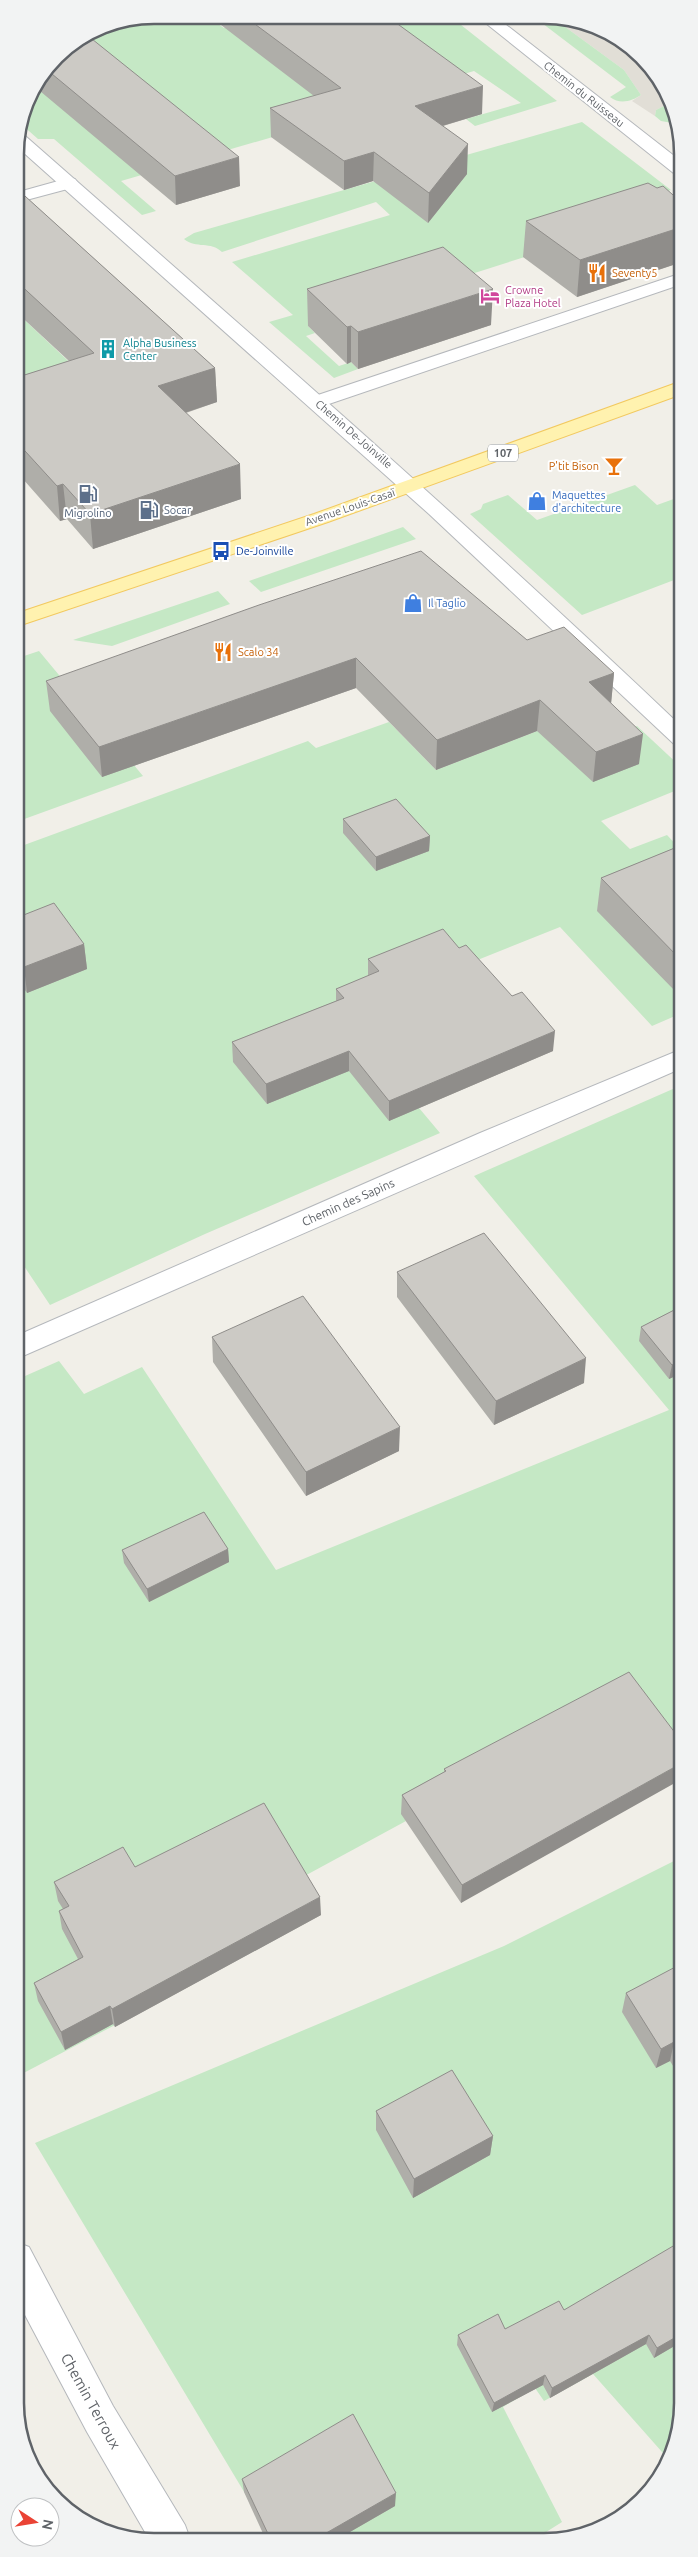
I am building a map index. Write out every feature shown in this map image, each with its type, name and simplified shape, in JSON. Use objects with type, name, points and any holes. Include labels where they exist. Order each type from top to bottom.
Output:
[{"type":"main road","name":"Avenue Louis-Casaï","points":[[24,618],[412,485],[674,390]]},
{"type":"street","name":"Chemin du Ruisseau","points":[[495,24],[674,165]]},
{"type":"street","name":"Chemin De-Joinville","points":[[24,144],[412,485],[570,631],[674,731]]},
{"type":"street","points":[[659,153],[674,149]]},
{"type":"street","points":[[24,196],[69,183]]},
{"type":"street","points":[[316,402],[674,281]]},
{"type":"street","name":"Chemin des Sapins","points":[[24,1344],[489,1140],[674,1061]]},
{"type":"street","name":"Chemin Terroux","points":[[24,2275],[100,2419],[167,2533]]},
{"type":"shaded area","points":[[563,25],[602,37],[630,56],[647,75],[661,96],[665,106],[656,110],[655,116],[632,101],[641,95],[624,70]]},
{"type":"green space","points":[[218,24],[224,28],[240,24],[460,24],[557,101],[475,126],[466,119],[521,103],[474,71],[300,122],[307,127],[121,181],[156,211],[142,215],[54,139],[38,139],[26,128],[28,120],[37,96],[56,68],[68,56],[96,37],[120,28],[137,25]]},
{"type":"green space","points":[[543,24],[563,25],[624,70],[641,95],[626,101],[618,101],[610,97],[626,87]]},
{"type":"green space","points":[[665,106],[670,123],[661,121],[655,116],[656,110]]},
{"type":"green space","points":[[582,122],[671,190],[656,195],[644,219],[308,326],[315,333],[306,336],[339,366],[351,362],[358,369],[334,378],[269,322],[293,315],[232,262],[390,215],[376,202],[222,252],[213,247],[193,244],[184,239],[194,233]]},
{"type":"green space","points":[[24,319],[97,388],[24,411]]},
{"type":"green space","points":[[635,485],[657,505],[674,499],[674,580],[582,615],[470,514],[481,509],[483,504],[508,495],[537,520]]},
{"type":"green space","points":[[403,527],[416,539],[261,592],[249,581]]},
{"type":"green space","points":[[218,591],[230,604],[112,646],[73,640]]},
{"type":"green space","points":[[39,651],[143,776],[24,819],[24,656]]},
{"type":"green space","points":[[571,718],[610,736],[637,726],[674,761],[674,791],[601,821],[630,849],[667,835],[674,842],[674,1016],[652,1026],[560,927],[465,965],[336,1009],[440,1133],[205,1234],[50,1305],[24,1266],[24,845],[308,741],[316,748],[389,722],[436,770]]},
{"type":"green space","points":[[674,1088],[674,1780],[402,1814],[406,1821],[299,1879],[195,1983],[24,2073],[24,1376],[59,1361],[84,1394],[142,1367],[276,1570],[669,1410],[474,1176]]},
{"type":"green space","points":[[674,1861],[674,2412],[672,2429],[664,2454],[593,2374],[544,2401],[535,2388],[503,2407],[562,2522],[545,2533],[269,2533],[35,2143],[504,1946]]},
{"type":"building","points":[[255,24],[398,24],[483,86],[415,106],[468,144],[429,193],[374,152],[344,161],[270,108],[341,88]]},
{"type":"building","points":[[92,39],[239,157],[175,176],[52,74],[68,56]]},
{"type":"building","points":[[648,183],[657,188],[663,186],[674,196],[674,230],[580,260],[526,221]]},
{"type":"building","points":[[24,195],[215,368],[158,386],[240,464],[90,514],[63,484],[57,486],[24,450],[24,375],[94,353],[24,288]]},
{"type":"building","points":[[443,247],[493,289],[358,332],[351,326],[347,327],[307,289]]},
{"type":"building","points":[[421,551],[527,640],[564,627],[614,673],[589,682],[643,734],[596,752],[540,700],[437,740],[356,658],[99,747],[46,681],[259,605]]},
{"type":"building","points":[[396,799],[430,836],[376,857],[343,819]]},
{"type":"building","points":[[674,848],[674,953],[601,878]]},
{"type":"building","points":[[54,903],[84,944],[24,967],[24,915]]},
{"type":"building","points":[[443,929],[459,948],[466,945],[512,996],[522,992],[555,1031],[389,1101],[349,1051],[266,1084],[232,1042],[344,998],[336,989],[379,971],[368,959]]},
{"type":"building","points":[[484,1233],[586,1358],[496,1401],[397,1272]]},
{"type":"building","points":[[303,1296],[400,1427],[306,1472],[212,1337]]},
{"type":"building","points":[[674,1310],[674,1364],[672,1365],[641,1327]]},
{"type":"building","points":[[204,1512],[228,1549],[147,1589],[122,1550]]},
{"type":"building","points":[[629,1672],[674,1731],[674,1767],[462,1885],[402,1795],[446,1771],[444,1769]]},
{"type":"building","points":[[264,1803],[320,1897],[112,2009],[110,2006],[61,2032],[34,1983],[83,1957],[59,1911],[69,1906],[54,1882],[123,1847],[135,1867]]},
{"type":"building","points":[[674,1968],[674,2042],[661,2049],[626,1993]]},
{"type":"building","points":[[452,2070],[493,2136],[414,2179],[376,2111]]},
{"type":"building","points":[[674,2246],[674,2338],[657,2348],[649,2335],[552,2388],[545,2375],[494,2403],[458,2335],[498,2314],[505,2329],[559,2301],[564,2310]]},
{"type":"building","points":[[353,2414],[396,2493],[326,2533],[268,2533],[242,2479]]},
{"type":"place","name":"Seventy5","points":[[597,273]]},
{"type":"place","name":"Crowne Plaza Hotel","points":[[490,296]]},
{"type":"place","name":"Alpha Business Center","points":[[108,349]]},
{"type":"place","name":"P'tit Bison","points":[[614,466]]},
{"type":"place","name":"Migrolino","points":[[88,494]]},
{"type":"place","name":"Maquettes d'architecture","points":[[537,501]]},
{"type":"place","name":"Socar","points":[[149,510]]},
{"type":"place","name":"De-Joinville","points":[[221,551]]},
{"type":"place","name":"Il Taglio","points":[[413,603]]},
{"type":"place","name":"Scalo 34","points":[[223,652]]}]
